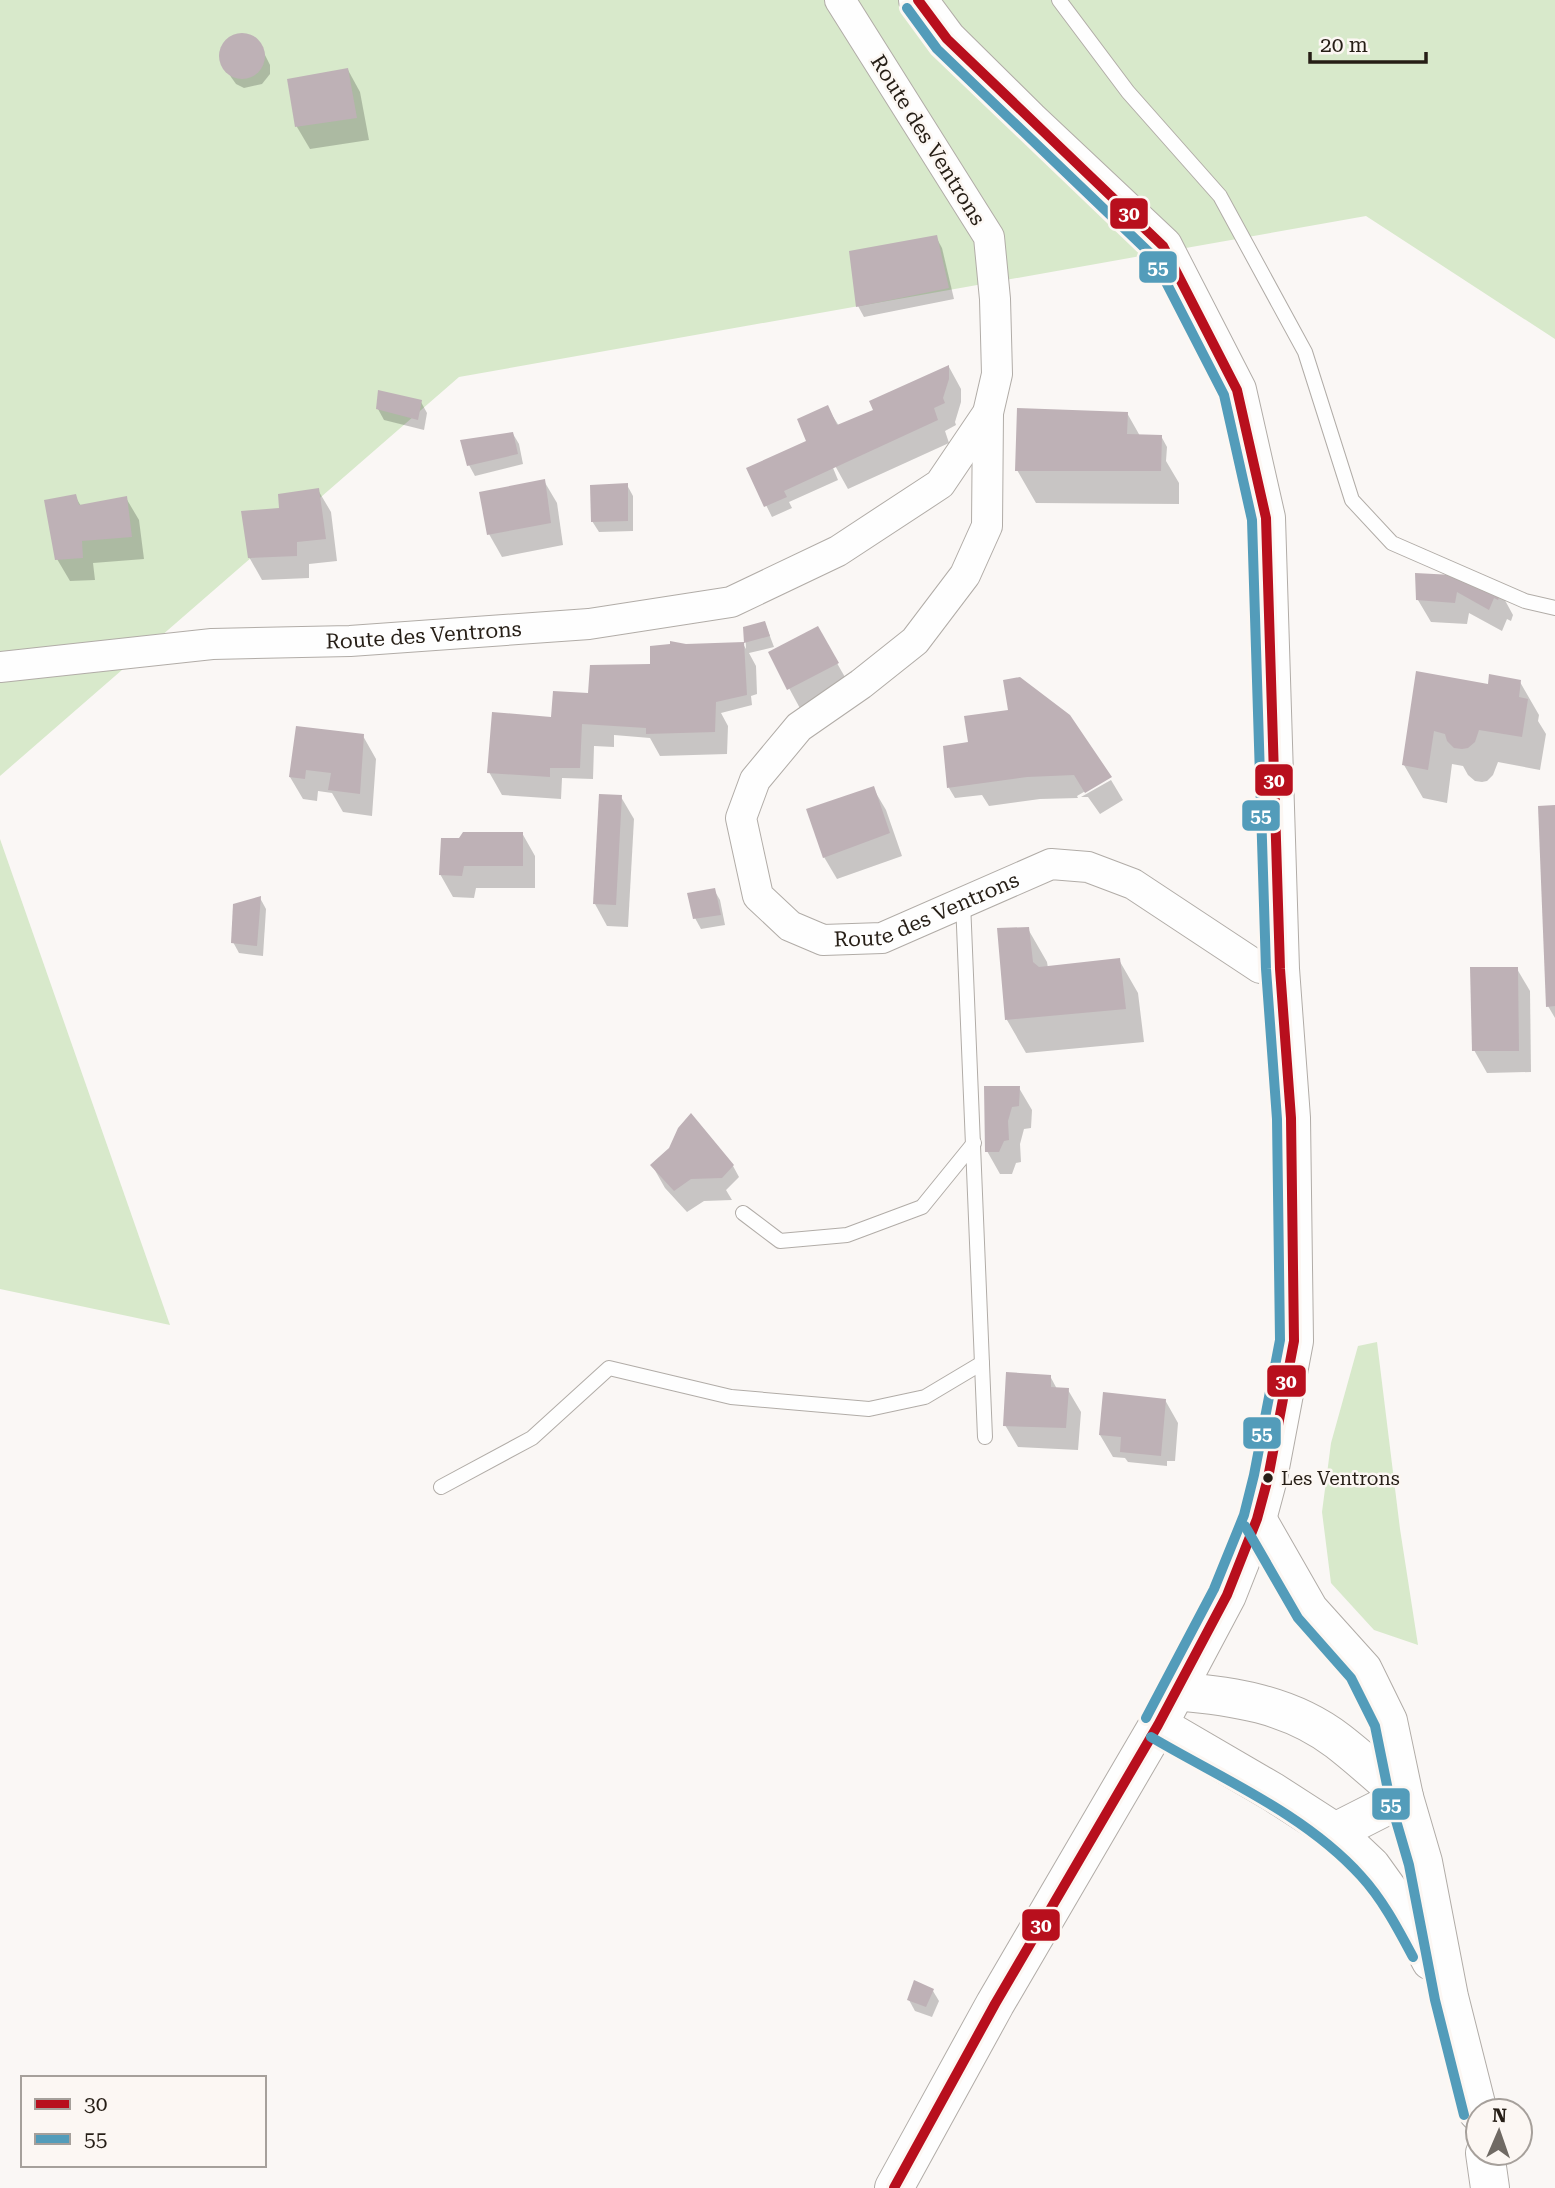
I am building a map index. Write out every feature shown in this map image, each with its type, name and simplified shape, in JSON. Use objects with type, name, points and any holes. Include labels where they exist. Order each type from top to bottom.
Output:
[{"type":"main road","points":[[894,2188],[995,2004],[1158,1725],[1227,1595],[1256,1519],[1268,1478],[1294,1341],[1291,1118],[1280,969],[1266,519],[1237,390],[1163,246],[1028,120],[947,39],[918,0]]},
{"type":"main road","points":[[1256,1519],[1309,1610],[1363,1670],[1388,1721],[1404,1797],[1423,1862],[1449,1997],[1474,2097]]},
{"type":"main road","points":[[1175,1691],[1251,1700],[1289,1713],[1336,1739],[1404,1797]]},
{"type":"main road","points":[[1158,1725],[1273,1792],[1335,1832],[1371,1866],[1409,1919],[1449,1997]]},
{"type":"main road","points":[[1335,1832],[1404,1797]]},
{"type":"main road","points":[[1487,2167],[1490,2188]]},
{"type":"street","name":"Route des Ventrons","points":[[840,0],[989,237],[995,299],[997,374],[988,413],[987,526],[965,575],[915,641],[861,684],[799,727],[755,780],[741,817],[758,896],[790,926],[823,940],[882,939],[1051,864],[1088,867],[1133,884],[1260,968],[1280,969]]},
{"type":"street","name":"Route des Ventrons","points":[[0,667],[212,644],[350,641],[589,624],[731,602],[838,551],[940,484],[988,413]]},
{"type":"lane","points":[[1059,0],[1128,92],[1220,196],[1305,352],[1352,500],[1392,543],[1525,601],[1555,608]]},
{"type":"lane","points":[[963,902],[985,1437]]},
{"type":"lane","points":[[743,1213],[780,1241],[847,1235],[922,1207],[974,1143]]},
{"type":"lane","points":[[442,1487],[532,1438],[609,1368],[731,1397],[869,1409],[925,1396],[982,1363]]},
{"type":"green space","points":[[0,0],[1555,0],[1555,339],[1366,216],[459,377],[0,776]]},
{"type":"green space","points":[[0,839],[170,1325],[0,1289]]},
{"type":"green space","points":[[1377,1342],[1400,1529],[1418,1645],[1374,1630],[1331,1583],[1322,1512],[1331,1443],[1358,1346]]},
{"type":"building","points":[[242,33],[258,40],[265,56],[258,72],[242,79],[226,72],[219,56],[226,40]]},
{"type":"building","points":[[348,68],[357,118],[295,127],[287,79]]},
{"type":"building","points":[[937,235],[949,288],[856,307],[849,251]]},
{"type":"building","points":[[949,365],[949,379],[943,398],[945,403],[934,408],[938,420],[784,491],[787,497],[764,507],[746,468],[806,441],[797,419],[828,405],[837,425],[873,410],[869,401]]},
{"type":"building","points":[[378,390],[422,400],[418,420],[376,409]]},
{"type":"building","points":[[1017,408],[1128,412],[1127,434],[1162,435],[1161,471],[1015,471]]},
{"type":"building","points":[[513,432],[518,454],[467,466],[460,440]]},
{"type":"building","points":[[545,479],[551,523],[487,535],[479,492]]},
{"type":"building","points":[[628,483],[628,521],[591,522],[590,485]]},
{"type":"building","points":[[319,488],[326,539],[297,542],[297,556],[248,558],[241,511],[279,508],[278,494]]},
{"type":"building","points":[[76,494],[79,505],[127,496],[132,537],[82,541],[83,558],[55,560],[44,500]]},
{"type":"building","points":[[1415,573],[1453,575],[1502,591],[1498,600],[1494,598],[1489,610],[1457,592],[1455,603],[1416,600]]},
{"type":"building","points":[[765,621],[770,636],[744,643],[743,627]]},
{"type":"building","points":[[818,626],[839,663],[787,690],[768,652]]},
{"type":"building","points":[[670,641],[686,644],[744,642],[747,695],[716,702],[715,732],[646,734],[646,728],[582,724],[580,768],[550,768],[550,777],[487,773],[492,712],[551,717],[553,691],[588,693],[590,665],[650,664],[650,646],[670,644]]},
{"type":"building","points":[[1416,671],[1488,684],[1489,674],[1521,680],[1519,697],[1528,699],[1522,737],[1479,730],[1475,742],[1462,749],[1454,748],[1447,741],[1445,734],[1434,731],[1428,770],[1402,765]]},
{"type":"building","points":[[1020,677],[1070,715],[1112,777],[1085,793],[1074,775],[1027,777],[947,788],[943,746],[968,742],[964,716],[1008,710],[1003,680]]},
{"type":"building","points":[[296,726],[364,734],[360,794],[328,790],[331,773],[306,770],[305,779],[289,777]]},
{"type":"building","points":[[874,786],[890,833],[823,858],[806,809]]},
{"type":"building","points":[[599,794],[622,795],[616,905],[593,904]]},
{"type":"building","points":[[1555,805],[1555,1006],[1546,1007],[1538,806]]},
{"type":"building","points":[[463,832],[523,832],[523,866],[464,866],[462,876],[439,875],[441,838],[459,838]]},
{"type":"building","points":[[715,888],[721,915],[693,919],[687,893]]},
{"type":"building","points":[[261,896],[257,946],[231,943],[233,904]]},
{"type":"building","points":[[1029,927],[1033,962],[1039,967],[1120,958],[1126,1009],[1005,1020],[997,928]]},
{"type":"building","points":[[1470,967],[1518,967],[1519,1051],[1472,1051]]},
{"type":"building","points":[[984,1086],[1020,1086],[1019,1106],[1012,1107],[1008,1121],[1009,1140],[1004,1141],[999,1152],[985,1152]]},
{"type":"building","points":[[691,1113],[734,1165],[722,1178],[691,1179],[674,1191],[650,1165],[669,1148],[678,1128]]},
{"type":"building","points":[[1006,1372],[1051,1375],[1051,1387],[1069,1388],[1066,1428],[1003,1426]]},
{"type":"building","points":[[1103,1392],[1166,1399],[1161,1456],[1120,1452],[1121,1437],[1099,1435]]},
{"type":"building","points":[[914,1980],[934,1989],[926,2007],[907,2000]]},
{"type":"transit line","name":"30","points":[[894,2188],[995,2004],[1158,1725],[1227,1595],[1257,1519],[1268,1478],[1294,1341],[1291,1118],[1280,969],[1266,518],[1237,390],[1163,246],[947,39],[918,0]]},
{"type":"transit line","name":"55","points":[[907,8],[937,49],[1152,255],[1224,395],[1252,520],[1266,969],[1277,1119],[1280,1340],[1244,1515],[1214,1589],[1146,1718]]},
{"type":"transit line","name":"55","points":[[1245,1526],[1298,1618],[1351,1678],[1375,1726],[1390,1800],[1409,1865],[1435,2000],[1464,2115]]},
{"type":"transit line","name":"55","points":[[1151,1737],[1262,1799],[1315,1834],[1339,1854],[1376,1895],[1413,1957]]},
{"type":"place","name":"Les Ventrons","points":[[1268,1478]]}]
